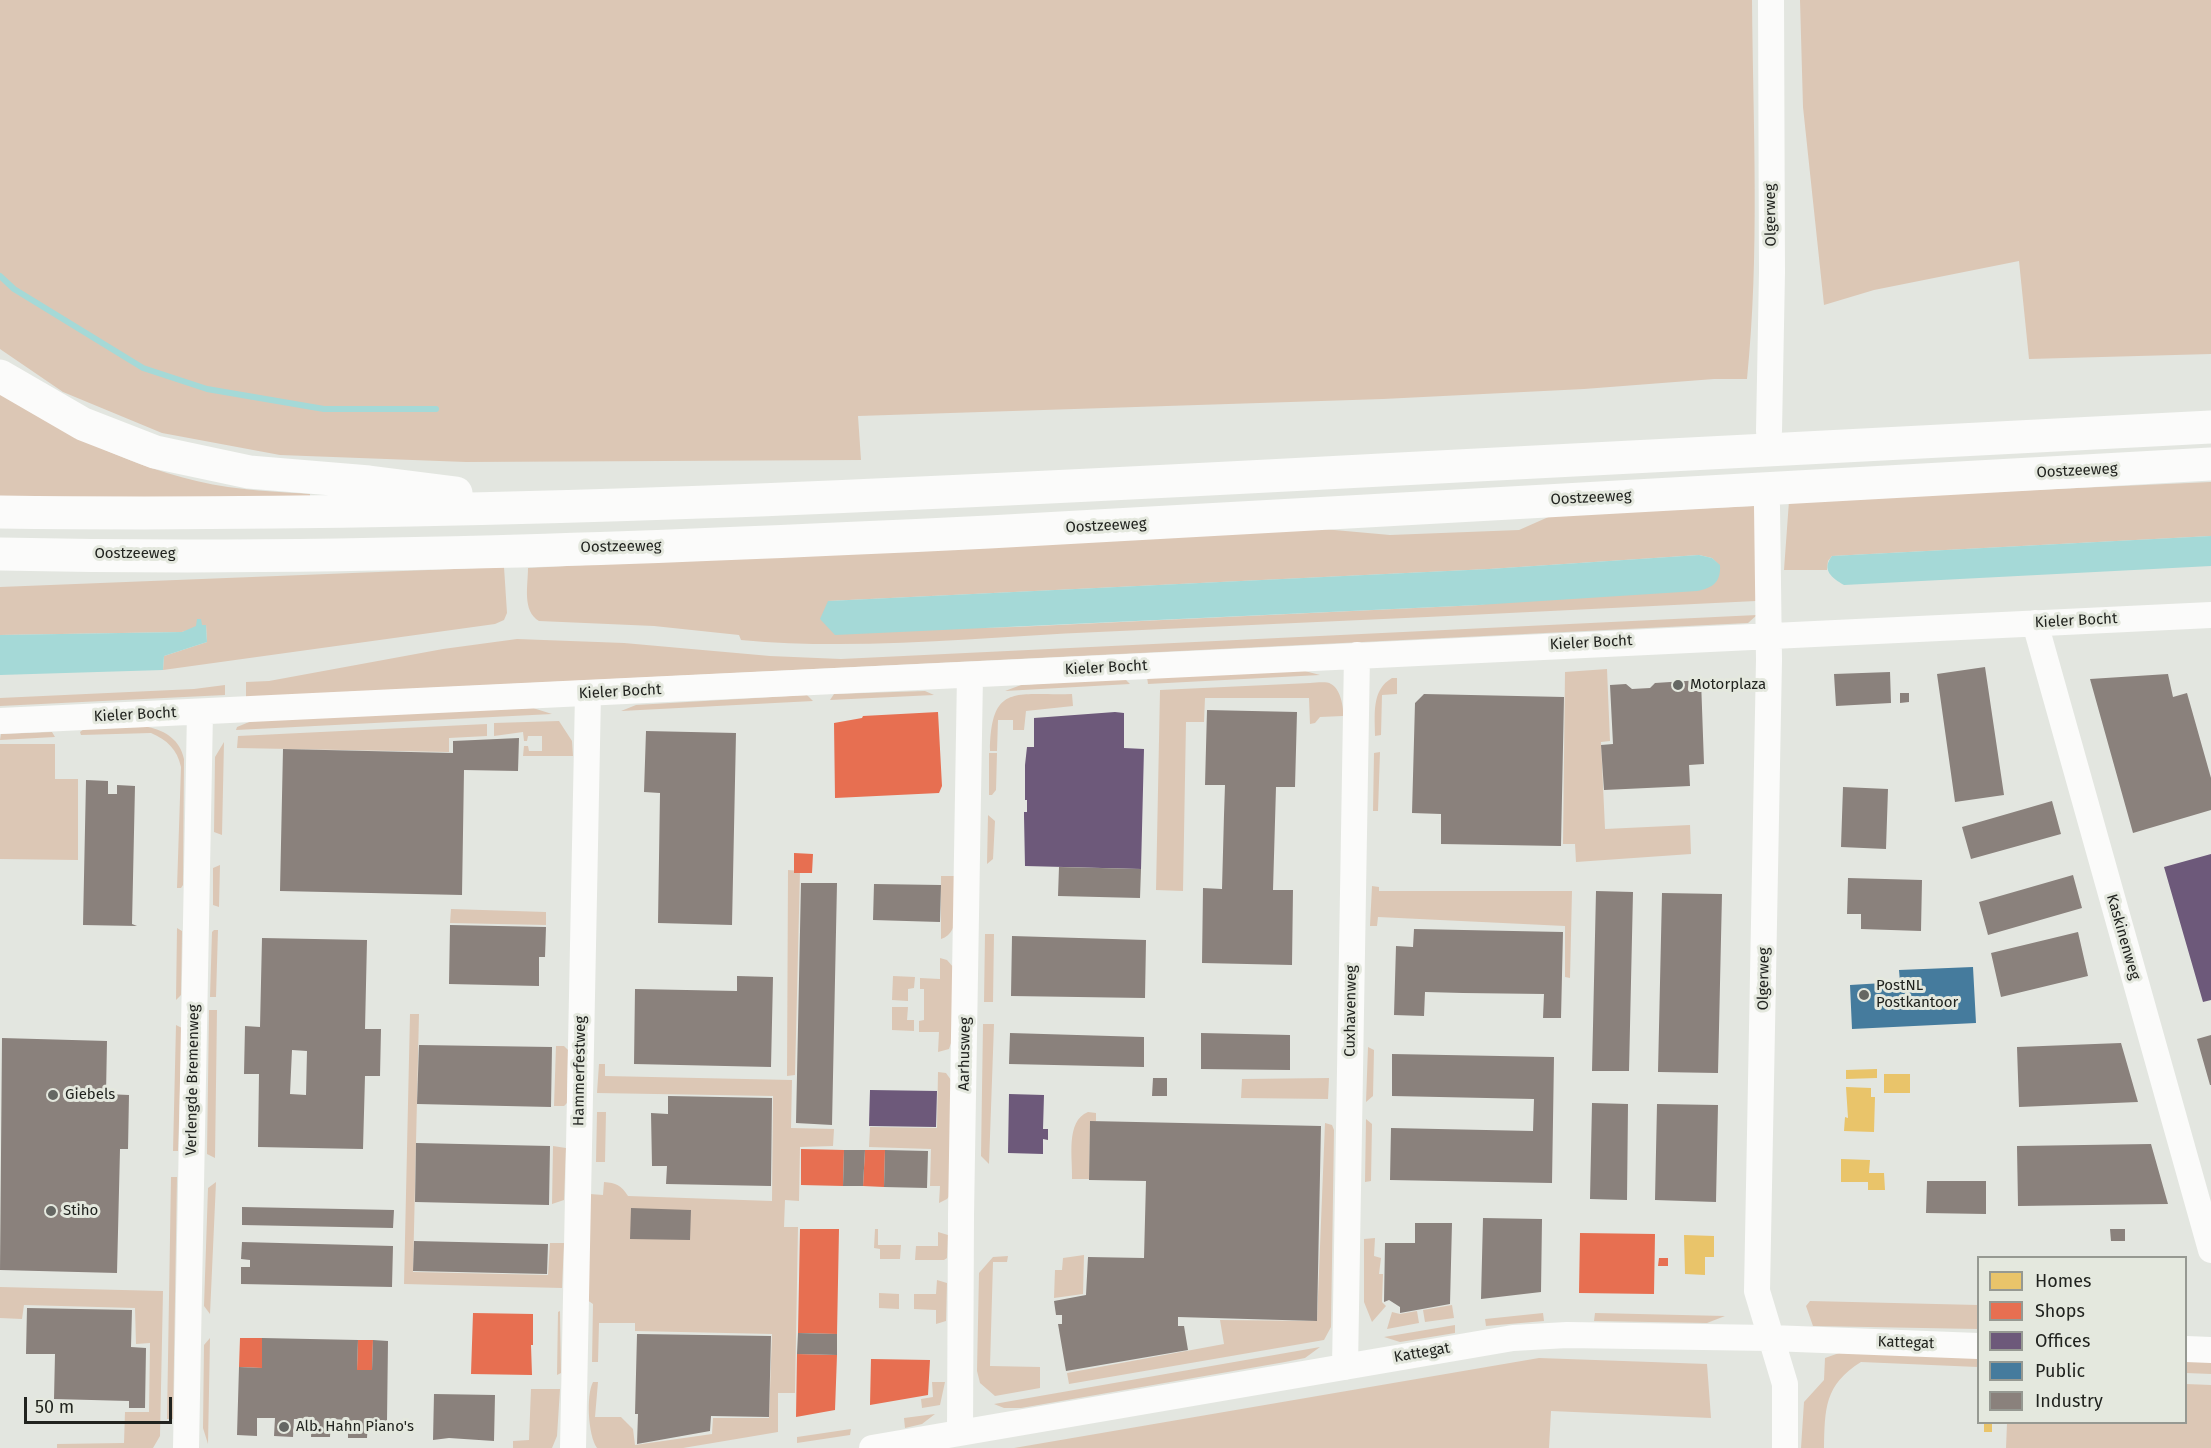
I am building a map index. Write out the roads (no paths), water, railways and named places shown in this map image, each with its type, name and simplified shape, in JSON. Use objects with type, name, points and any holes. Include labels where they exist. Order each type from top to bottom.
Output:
[{"type":"highway","points":[[0,376],[83,424],[155,452],[214,466],[568,506]]},
{"type":"highway","points":[[0,512],[313,513],[970,491],[1757,441],[1799,448],[2211,428]]},
{"type":"highway","name":"Oostzeeweg","points":[[0,554],[381,553],[733,544],[1756,497],[1798,485],[2211,464]]},
{"type":"street","name":"Olgerweg","points":[[1757,441],[1772,272],[1771,0]]},
{"type":"street","name":"Olgerweg","points":[[1756,497],[1768,634],[1757,1291],[1785,1384],[1785,1448]]},
{"type":"street","name":"Kieler Bocht","points":[[0,721],[588,694],[1768,634],[2211,615]]},
{"type":"street","name":"Kaskinenweg","points":[[2035,623],[2211,1250]]},
{"type":"street","name":"Cuxhavenweg","points":[[1345,1367],[1357,655]]},
{"type":"street","name":"Aarhusweg","points":[[960,1432],[961,1215],[970,675]]},
{"type":"street","name":"Hammerfestweg","points":[[573,1448],[588,694]]},
{"type":"street","name":"Verlengde Bremenweg","points":[[186,1448],[200,712]]},
{"type":"street","name":"Kattegat","points":[[872,1448],[1542,1335],[1770,1338],[1977,1346]]},
{"type":"street","points":[[2187,1349],[2211,1350]]},
{"type":"water","points":[[2211,536],[2211,566],[1844,585],[1829,573],[1828,569],[1832,556]]},
{"type":"water","points":[[1699,555],[1712,558],[1720,565],[1720,571],[1715,583],[1697,591],[1479,605],[835,635],[820,619],[828,601],[1489,569]]},
{"type":"water","points":[[197,619],[201,619],[202,625],[206,625],[207,642],[164,656],[163,670],[0,675],[0,635],[182,632],[196,626]]},
{"type":"waterway","points":[[0,276],[14,289],[143,368],[207,389],[324,409],[436,409]]},
{"type":"place","name":"Motorplaza","points":[[1678,685]]},
{"type":"place","name":"PostNL Postkantoor","points":[[1864,995]]},
{"type":"place","name":"Giebels","points":[[53,1095]]},
{"type":"place","name":"Stiho","points":[[51,1211]]},
{"type":"place","name":"Alb. Hahn Piano's","points":[[284,1427]]}]
